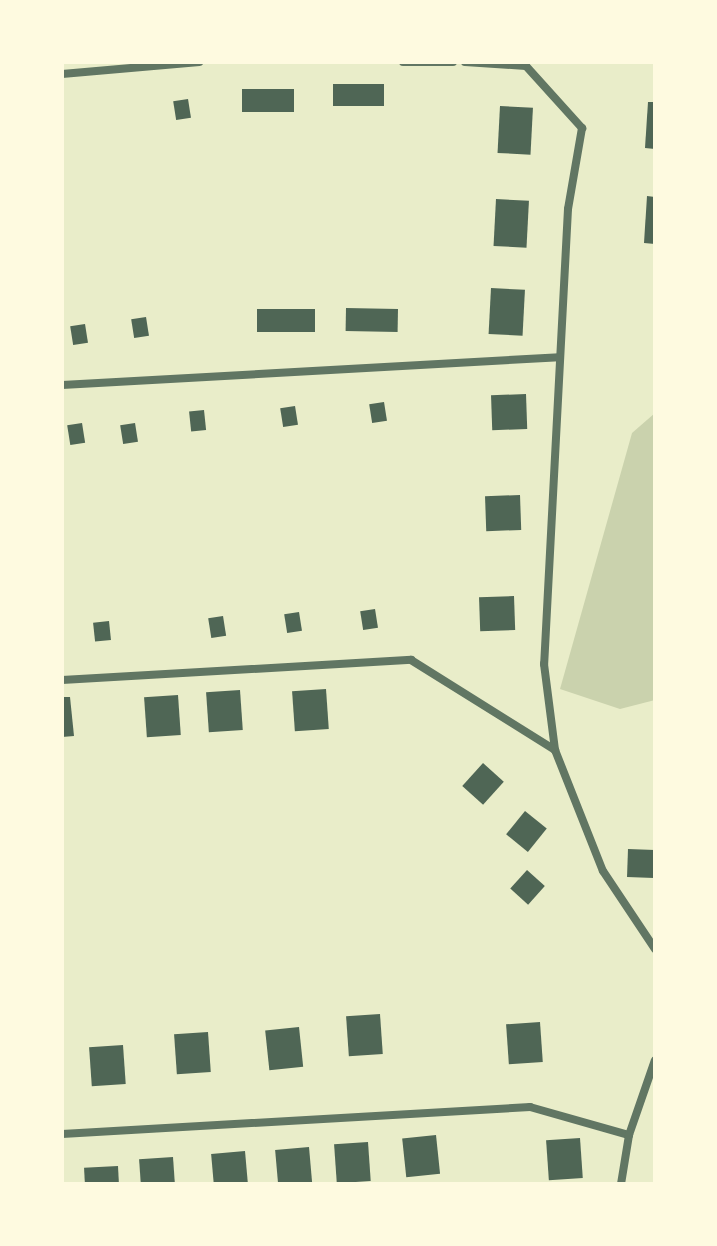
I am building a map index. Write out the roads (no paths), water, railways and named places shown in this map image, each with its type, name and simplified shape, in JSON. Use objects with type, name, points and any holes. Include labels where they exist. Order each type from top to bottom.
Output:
[{"type":"street","points":[[62,74],[199,62]]},
{"type":"street","points":[[403,62],[453,62]]},
{"type":"street","points":[[465,62],[526,66],[582,128],[568,209],[544,664],[555,750],[603,871],[655,949]]},
{"type":"street","points":[[62,385],[559,357]]},
{"type":"street","points":[[62,680],[411,660],[555,750]]},
{"type":"street","points":[[621,1184],[629,1135],[655,1060]]},
{"type":"street","points":[[62,1134],[530,1107],[629,1135]]}]
